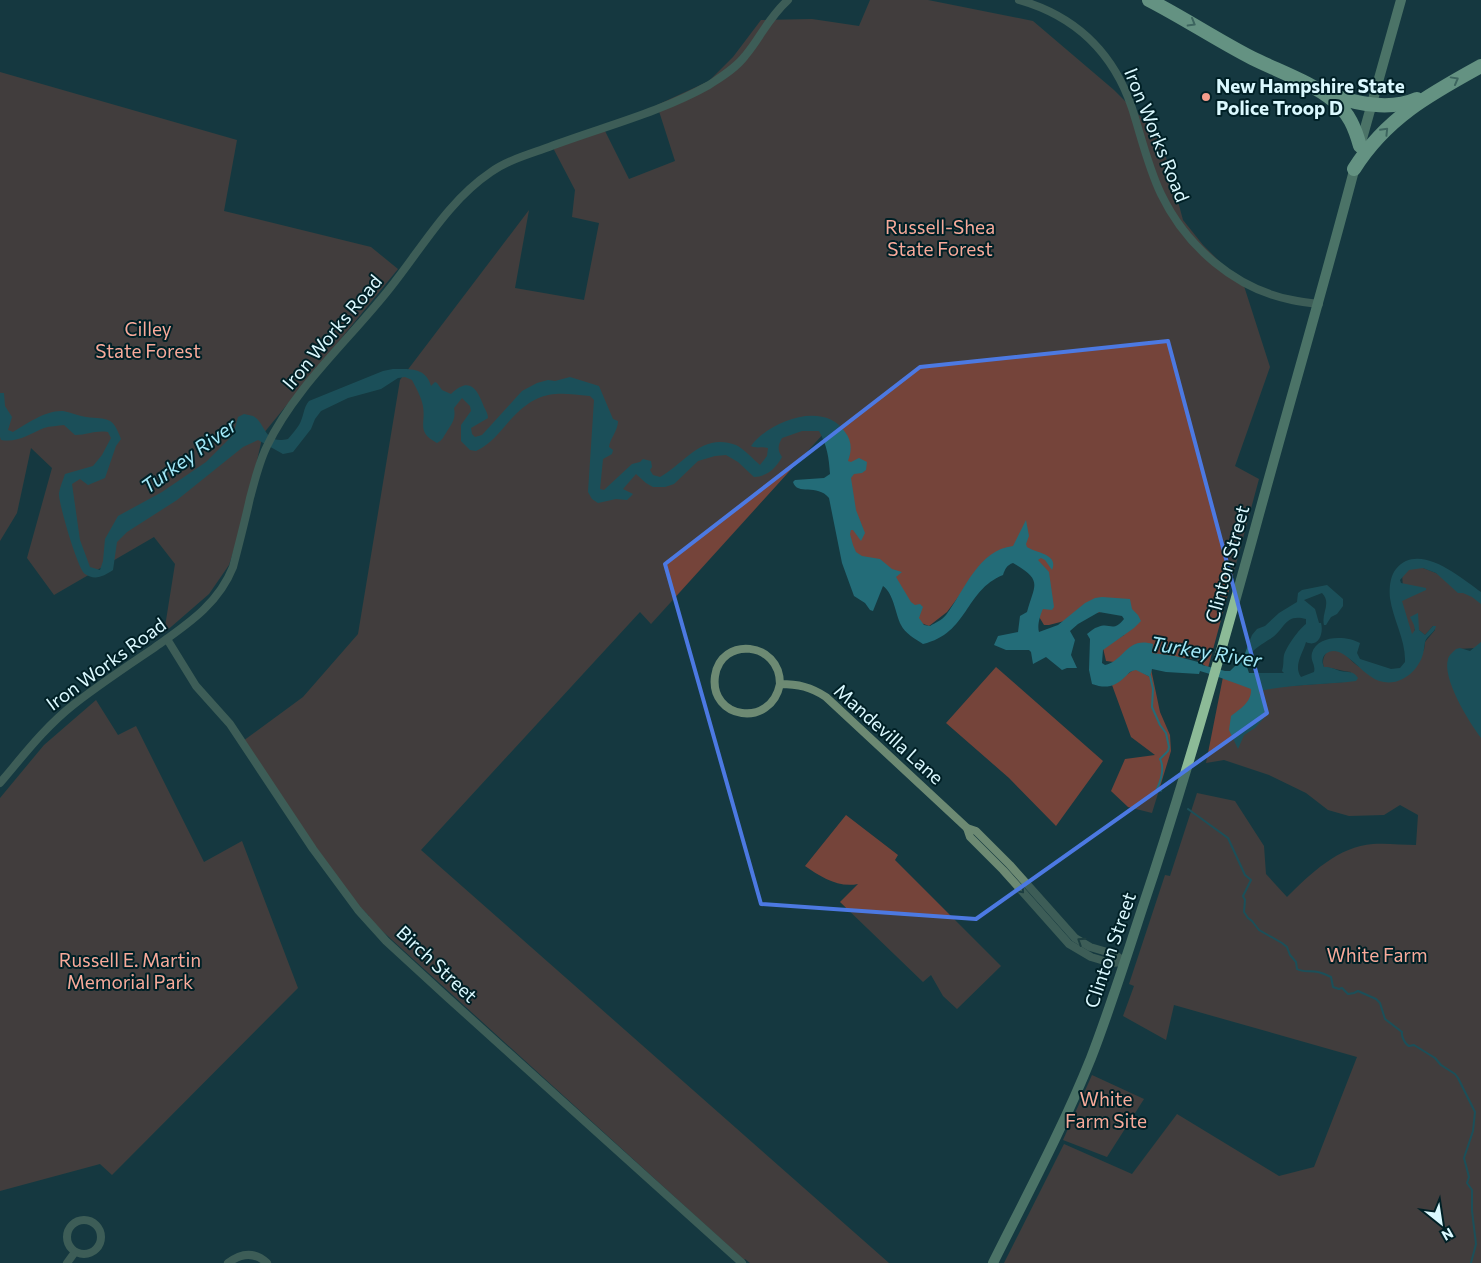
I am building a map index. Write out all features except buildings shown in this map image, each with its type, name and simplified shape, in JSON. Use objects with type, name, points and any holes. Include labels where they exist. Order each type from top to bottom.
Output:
[{"type":"highway","points":[[1149,0],[1333,100],[1343,109],[1356,130],[1360,146]]},
{"type":"highway","points":[[1318,91],[1352,102],[1397,105],[1411,102],[1430,94],[1481,66]]},
{"type":"highway","points":[[1354,169],[1362,156],[1396,119],[1430,94]]},
{"type":"main road","name":"Clinton Street","points":[[993,1263],[1072,1102],[1092,1056],[1176,809],[1282,429],[1319,304],[1360,146],[1401,0]]},
{"type":"street","name":"Iron Works Road","points":[[0,783],[38,738],[61,715],[192,621],[207,608],[229,577],[233,567],[256,475],[264,451],[282,418],[391,288],[449,210],[473,186],[492,171],[515,160],[633,118],[688,96],[710,84],[731,70],[743,59],[776,10],[788,0]]},
{"type":"street","name":"Iron Works Road","points":[[1019,0],[1035,4],[1058,15],[1079,29],[1098,47],[1108,60],[1121,82],[1131,106],[1160,193],[1172,215],[1192,242],[1223,269],[1252,286],[1292,300],[1319,304]]},
{"type":"street","name":"Birch Street","points":[[167,639],[196,686],[230,724],[313,850],[363,916],[386,941],[742,1263]]},
{"type":"street","points":[[751,649],[763,652],[773,660],[779,672],[780,684],[776,696],[768,706],[757,713],[744,714],[731,710],[721,702],[716,690],[715,677],[719,665],[727,655],[738,650],[751,649]]},
{"type":"street","name":"Mandevilla Lane","points":[[780,684],[812,688],[826,697],[967,828],[970,837],[1006,867],[1080,941],[1090,947],[1114,954],[1125,962]]},
{"type":"street","name":"Mandevilla Lane","points":[[1006,867],[1050,923],[1076,950],[1111,963],[1125,962]]},
{"type":"street","points":[[1050,923],[1057,918]]},
{"type":"street","points":[[81,1220],[97,1225],[102,1235],[96,1250],[86,1255],[75,1252],[71,1248],[67,1237],[71,1226],[81,1220]]},
{"type":"street","points":[[67,1263],[75,1252]]},
{"type":"street","points":[[228,1263],[236,1256],[245,1254],[261,1258],[267,1263]]},
{"type":"highlighted area","points":[[1168,341],[1267,713],[976,919],[761,904],[665,564],[920,367]]},
{"type":"green space","name":"Russell-Shea State Forest","points":[[870,0],[928,0],[1033,21],[1114,90],[1153,129],[1166,157],[1183,220],[1203,245],[1244,286],[1270,367],[1235,466],[1259,479],[1208,668],[1196,659],[1134,653],[1114,662],[1106,661],[1103,648],[1124,635],[1124,615],[1114,610],[1044,625],[1038,615],[1045,597],[1029,559],[980,568],[947,612],[929,626],[921,623],[857,559],[846,527],[825,432],[651,624],[640,612],[421,850],[889,1263],[750,1263],[744,1260],[368,918],[369,916],[334,875],[302,832],[243,741],[303,697],[358,634],[400,380],[529,210],[515,288],[584,300],[599,223],[572,217],[575,190],[551,144],[602,125],[629,179],[675,161],[657,105],[709,81],[733,57],[761,20],[812,19],[859,26]]},
{"type":"green space","name":"Cilley State Forest","points":[[0,72],[237,140],[224,211],[371,247],[398,269],[263,434],[245,514],[229,565],[209,594],[164,633],[175,564],[154,537],[54,595],[27,558],[52,468],[31,448],[17,513],[0,541]]},
{"type":"green space","name":"White Farm","points":[[1408,568],[1423,568],[1436,573],[1481,600],[1481,646],[1458,649],[1481,725],[1481,1263],[1004,1263],[1064,1144],[1132,1174],[1177,1114],[1279,1176],[1314,1167],[1357,1057],[1174,1005],[1166,1040],[1123,1016],[1134,986],[1129,984],[1165,875],[1170,876],[1197,793],[1235,801],[1264,846],[1266,874],[1287,897],[1315,871],[1348,850],[1373,844],[1416,845],[1418,815],[1400,805],[1384,815],[1349,816],[1328,810],[1306,793],[1269,775],[1224,760],[1206,763],[1223,677],[1277,687],[1344,682],[1351,672],[1324,667],[1324,656],[1333,649],[1341,651],[1364,669],[1399,677],[1424,650],[1425,642],[1435,630],[1433,626],[1425,635],[1419,630],[1416,621],[1413,642],[1399,603],[1403,587],[1402,574]]},
{"type":"green space","points":[[996,667],[1103,761],[1056,826],[1009,778],[946,723]]},
{"type":"green space","points":[[1136,669],[1150,677],[1151,669],[1160,712],[1170,735],[1171,751],[1152,813],[1128,807],[1111,791],[1125,759],[1155,755],[1131,737],[1112,685]]},
{"type":"green space","name":"Russell E. Martin Memorial Park","points":[[96,700],[118,735],[136,726],[204,862],[242,841],[298,988],[112,1175],[100,1164],[0,1191],[0,798],[44,745]]},
{"type":"green space","points":[[846,815],[898,855],[895,860],[1001,966],[957,1009],[943,996],[931,975],[923,982],[840,902],[858,884],[837,883],[824,878],[805,866]]},
{"type":"green space","name":"White Farm Site","points":[[1092,1075],[1144,1099],[1107,1157],[1063,1140]]},
{"type":"water","points":[[411,369],[421,372],[429,380],[431,386],[435,382],[442,390],[451,394],[463,386],[468,385],[472,387],[479,395],[488,418],[471,428],[472,434],[475,437],[482,435],[522,391],[537,383],[570,377],[599,386],[613,419],[618,421],[609,447],[613,450],[612,454],[603,459],[600,489],[604,490],[632,464],[643,459],[651,461],[652,467],[650,470],[653,475],[660,477],[695,451],[713,443],[724,442],[736,445],[760,465],[767,456],[768,448],[751,446],[759,437],[783,422],[811,416],[824,417],[836,422],[847,435],[851,446],[848,461],[851,462],[859,458],[867,462],[866,470],[862,473],[854,474],[851,478],[856,510],[865,533],[861,541],[851,530],[850,534],[856,552],[862,556],[880,559],[892,569],[902,572],[896,577],[911,602],[915,605],[920,604],[923,607],[919,618],[924,625],[930,626],[944,617],[981,563],[990,555],[1001,549],[1013,546],[1026,520],[1029,536],[1026,544],[1027,547],[1050,557],[1053,565],[1052,570],[1045,560],[1041,558],[1038,560],[1049,572],[1054,607],[1052,610],[1043,609],[1039,620],[1039,632],[1058,625],[1085,603],[1095,598],[1130,599],[1132,609],[1141,621],[1103,650],[1102,663],[1105,665],[1117,659],[1131,646],[1144,642],[1153,644],[1152,653],[1175,656],[1225,671],[1230,671],[1242,659],[1246,658],[1249,673],[1284,673],[1282,671],[1284,655],[1294,638],[1306,624],[1306,619],[1293,618],[1289,620],[1275,635],[1248,656],[1244,656],[1252,635],[1257,629],[1265,626],[1279,613],[1297,602],[1298,593],[1302,590],[1327,585],[1343,599],[1343,606],[1324,625],[1326,601],[1322,593],[1304,600],[1315,609],[1322,631],[1317,642],[1306,642],[1298,664],[1301,677],[1314,672],[1312,653],[1315,647],[1333,638],[1354,640],[1360,643],[1357,653],[1360,659],[1391,669],[1400,668],[1405,662],[1405,654],[1392,606],[1390,583],[1396,569],[1405,561],[1416,559],[1428,560],[1440,565],[1463,579],[1481,592],[1481,604],[1472,597],[1458,593],[1436,573],[1423,568],[1409,570],[1400,580],[1401,583],[1426,588],[1426,590],[1402,601],[1412,634],[1415,630],[1410,617],[1418,613],[1419,630],[1425,635],[1433,626],[1436,626],[1426,640],[1422,657],[1413,671],[1400,680],[1385,682],[1370,676],[1343,654],[1330,651],[1324,656],[1324,667],[1352,673],[1358,678],[1356,681],[1260,691],[1265,707],[1264,718],[1255,728],[1244,735],[1238,749],[1229,730],[1231,716],[1242,708],[1250,698],[1251,689],[1200,671],[1199,674],[1166,672],[1152,669],[1150,677],[1136,670],[1118,683],[1110,686],[1092,684],[1089,670],[1090,639],[1087,634],[1095,628],[1117,625],[1124,619],[1122,616],[1099,612],[1070,631],[1075,640],[1071,655],[1077,668],[1062,670],[1046,657],[1033,664],[1029,650],[1006,650],[994,645],[998,636],[1018,632],[1020,616],[1027,612],[1034,588],[1033,579],[1029,574],[1013,563],[1006,568],[1003,575],[990,582],[981,591],[949,631],[938,639],[923,644],[910,636],[903,628],[890,594],[883,586],[873,611],[870,610],[865,603],[854,596],[842,563],[829,498],[819,491],[799,488],[793,482],[795,480],[824,478],[830,474],[827,452],[819,431],[802,431],[782,438],[779,452],[782,457],[774,468],[763,475],[754,477],[738,462],[726,455],[715,456],[698,461],[674,484],[665,487],[653,487],[636,474],[623,489],[633,494],[627,500],[616,499],[598,503],[592,499],[588,492],[594,400],[590,396],[558,394],[540,397],[522,408],[492,441],[476,451],[470,450],[461,441],[461,425],[471,411],[470,406],[462,398],[454,408],[452,424],[441,441],[437,443],[430,439],[424,431],[423,406],[420,395],[412,380],[405,377],[398,378],[381,389],[348,398],[321,411],[311,429],[293,452],[283,454],[258,440],[243,447],[177,500],[127,532],[117,542],[113,570],[103,576],[96,577],[85,574],[78,561],[65,522],[59,493],[65,474],[93,466],[102,455],[111,438],[108,432],[75,435],[64,425],[44,428],[13,440],[1,440],[0,437],[0,393],[4,393],[5,406],[12,417],[8,430],[13,432],[36,418],[57,411],[112,422],[121,439],[116,446],[105,478],[88,485],[80,479],[72,484],[80,540],[90,567],[100,570],[103,561],[105,539],[118,516],[162,492],[206,462],[233,435],[238,417],[244,414],[253,416],[266,433],[274,439],[288,439],[299,425],[309,401],[383,371]]},
{"type":"water","points":[[1481,642],[1481,738],[1458,700],[1449,678],[1447,667],[1451,654],[1456,649],[1460,648],[1470,651]]},
{"type":"waterway","points":[[1150,676],[1153,689],[1152,707],[1166,733],[1169,747],[1168,751],[1160,759],[1162,770],[1157,789],[1161,791]]},
{"type":"waterway","points":[[1188,809],[1228,838],[1245,875],[1251,880],[1243,896],[1245,900],[1244,912],[1259,930],[1287,947],[1290,955],[1296,962],[1297,969],[1323,973],[1331,977],[1333,987],[1342,988],[1348,994],[1358,991],[1376,999],[1380,1003],[1385,1019],[1402,1032],[1403,1038],[1409,1046],[1414,1045],[1435,1058],[1458,1078],[1475,1112],[1473,1131],[1464,1158],[1469,1177],[1467,1183],[1472,1190],[1472,1211],[1476,1244],[1471,1263]]},
{"type":"place","name":"New Hampshire State Police Troop D","points":[[1206,97]]},
{"type":"water label","name":"Turkey River","points":[[189,456]]},
{"type":"water label","name":"Turkey River","points":[[1206,652]]}]
